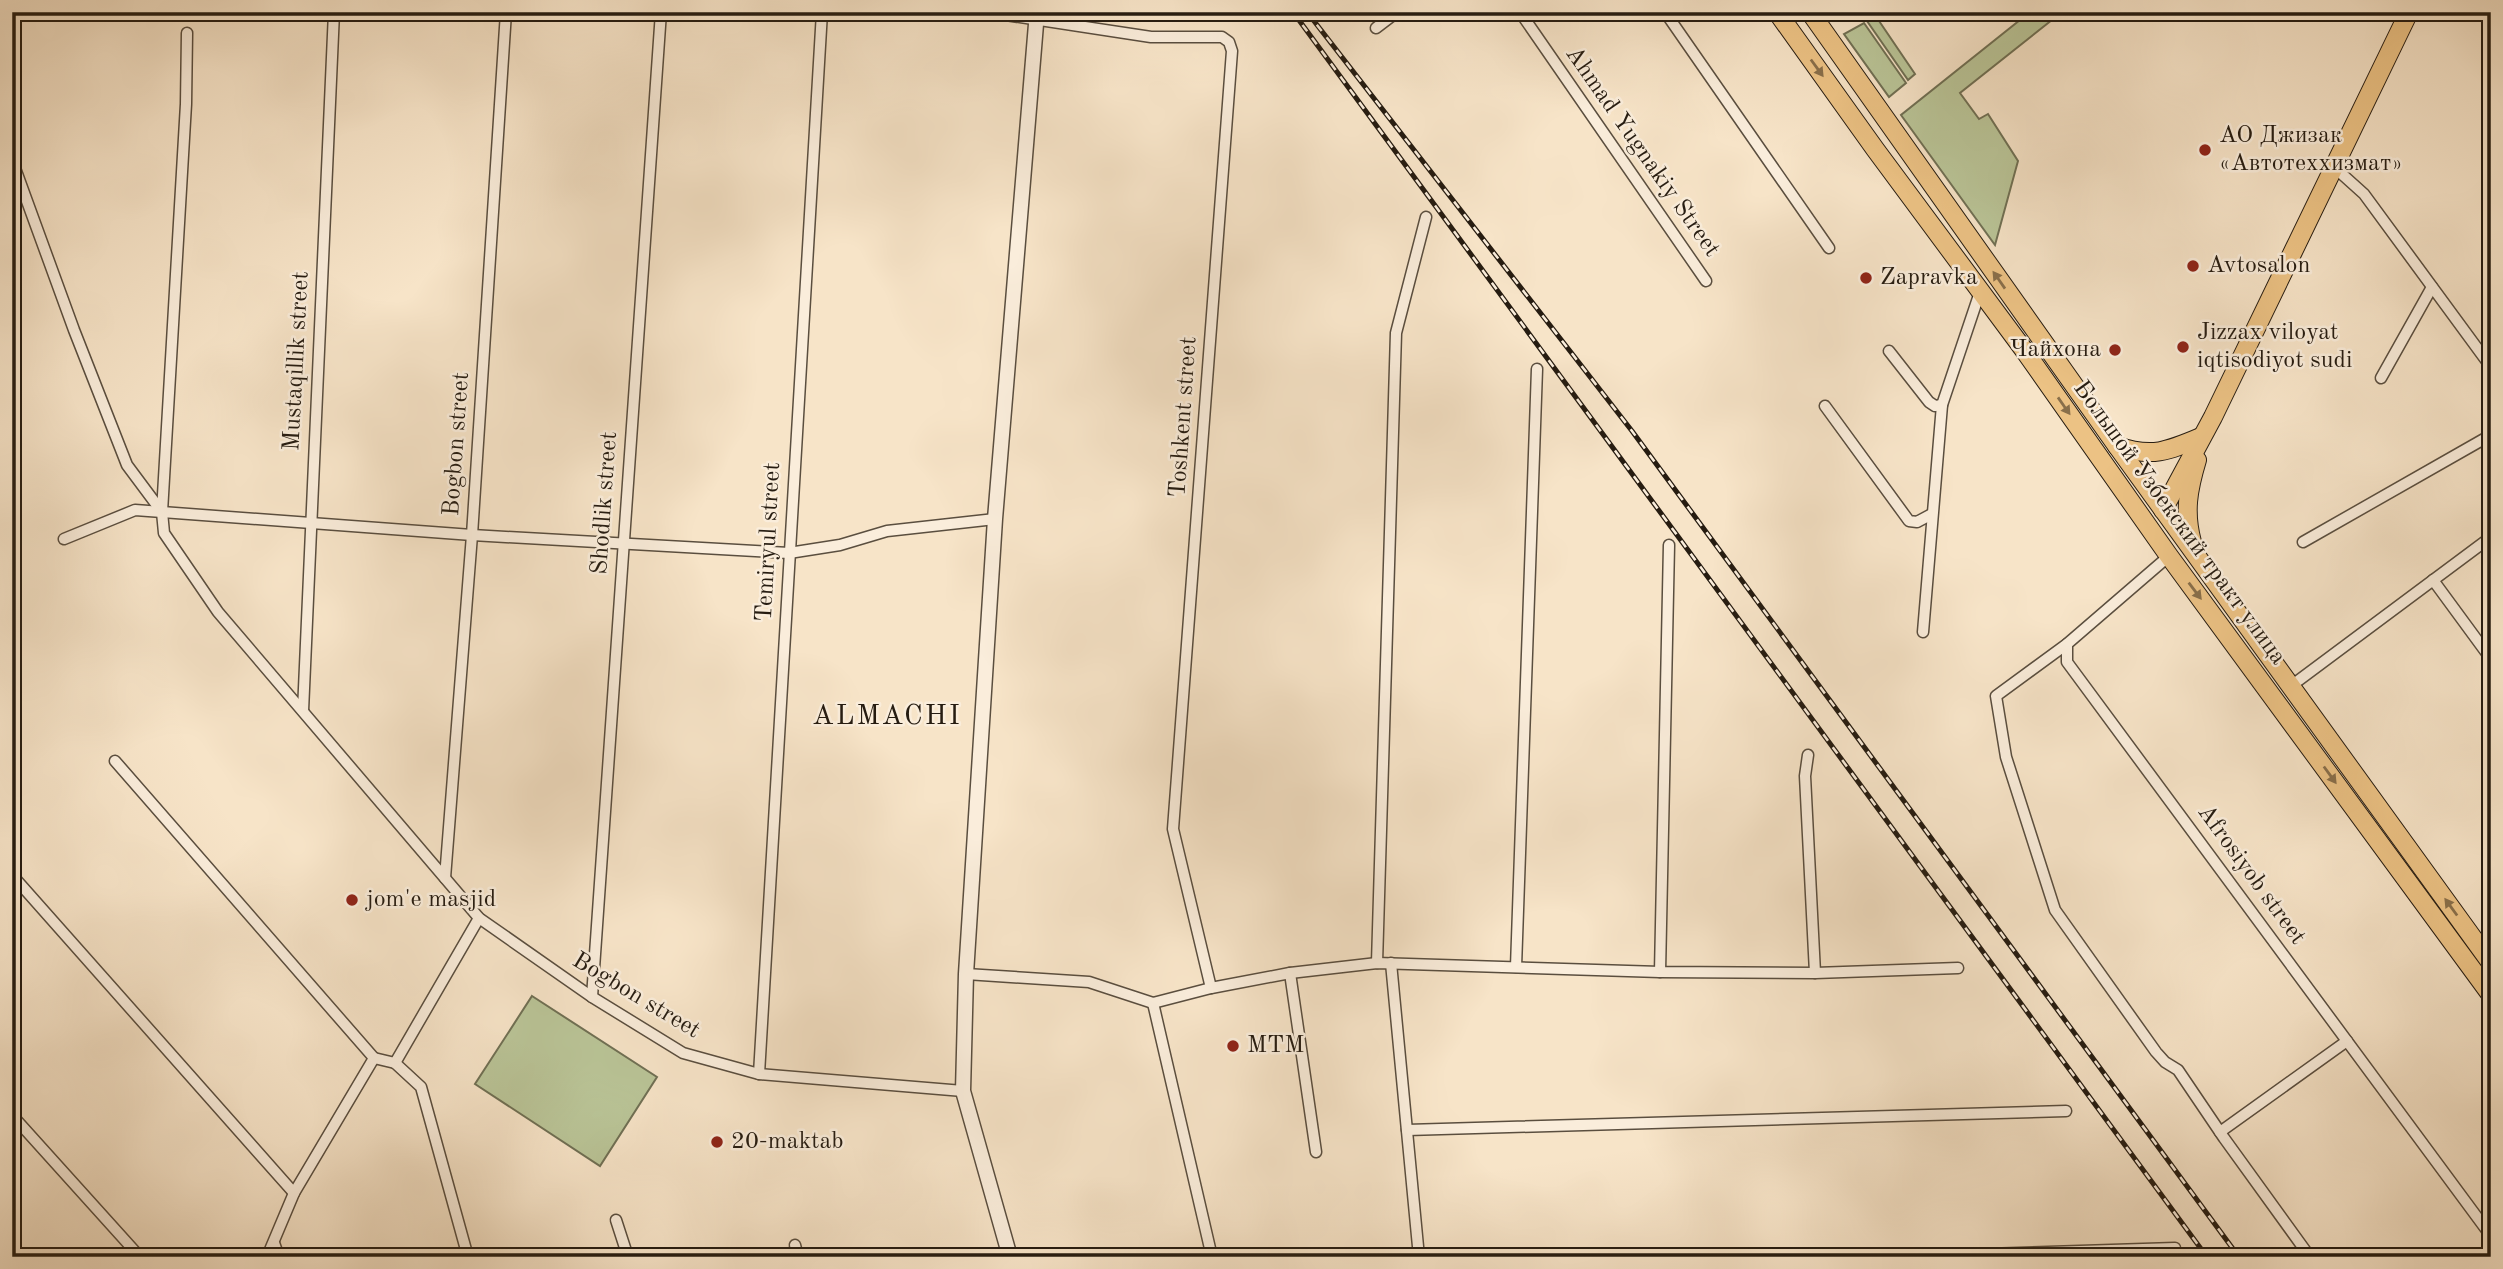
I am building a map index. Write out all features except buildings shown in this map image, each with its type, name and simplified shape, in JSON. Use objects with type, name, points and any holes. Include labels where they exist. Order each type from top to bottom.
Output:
[{"type":"main road","name":"Большой Узбекский тракт улица","points":[[1777,12],[2024,350],[2169,556],[2491,995]]},
{"type":"main road","name":"Большой Узбекский тракт улица","points":[[1810,12],[2117,446],[2491,963]]},
{"type":"main road","points":[[2163,510],[2204,432],[2409,12]]},
{"type":"main road","points":[[2117,446],[2137,453],[2153,453],[2173,449],[2204,432]]},
{"type":"main road","points":[[2194,552],[2187,522],[2188,500],[2204,432]]},
{"type":"street","name":"Mustaqillik street","points":[[303,711],[334,12]]},
{"type":"street","name":"Bogbon street","points":[[445,878],[472,535],[506,12]]},
{"type":"street","name":"Shodlik street","points":[[592,997],[661,12]]},
{"type":"street","name":"Temiryul street","points":[[759,1074],[822,12]]},
{"type":"street","points":[[986,12],[1037,16],[995,519],[966,974],[963,1091],[1010,1257]]},
{"type":"street","points":[[1376,27],[1397,12]]},
{"type":"street","name":"Ahmad Yugnakiy Street","points":[[1520,12],[1706,281]]},
{"type":"street","points":[[1665,12],[1829,248]]},
{"type":"street","name":"Toshkent street","points":[[1037,16],[1151,37],[1222,37],[1229,42],[1232,51],[1173,828],[1210,988]]},
{"type":"street","points":[[162,512],[186,117],[187,33]]},
{"type":"street","points":[[12,160],[127,465],[162,512]]},
{"type":"street","points":[[2334,167],[2364,194],[2491,367]]},
{"type":"street","points":[[1377,963],[1396,333],[1426,217]]},
{"type":"street","points":[[2381,378],[2432,287]]},
{"type":"street","points":[[1923,632],[1942,405],[1980,292]]},
{"type":"street","points":[[1889,351],[1929,402],[1935,406],[1942,405]]},
{"type":"street","points":[[1516,967],[1536,369]]},
{"type":"street","points":[[1825,406],[1909,521],[1917,522],[1932,514]]},
{"type":"street","points":[[2303,542],[2491,435]]},
{"type":"street","points":[[64,539],[135,510],[472,535],[789,553],[840,545],[887,531],[995,519]]},
{"type":"street","name":"Bogbon street","points":[[162,512],[164,533],[218,612],[479,918],[592,997],[683,1054],[759,1074],[963,1091]]},
{"type":"street","points":[[2291,686],[2491,537]]},
{"type":"street","points":[[1660,972],[1670,545]]},
{"type":"street","points":[[2169,556],[2067,644],[1996,696],[2006,757],[2055,909],[2156,1052],[2165,1062],[2179,1070],[2220,1132],[2311,1257]]},
{"type":"street","points":[[2433,580],[2491,659]]},
{"type":"street","name":"Afrosiyob street","points":[[2067,644],[2067,662],[2491,1237]]},
{"type":"street","points":[[1808,755],[1805,776],[1815,973]]},
{"type":"street","points":[[115,761],[374,1058],[396,1063],[421,1087],[468,1257]]},
{"type":"street","points":[[13,876],[295,1193]]},
{"type":"street","points":[[396,1063],[479,918]]},
{"type":"street","points":[[966,974],[1088,982],[1153,1003],[1210,988],[1290,973],[1377,963],[1660,972],[1815,973],[1958,968]]},
{"type":"street","points":[[1391,963],[1419,1257]]},
{"type":"street","points":[[1290,973],[1316,1152]]},
{"type":"street","points":[[1153,1003],[1212,1257]]},
{"type":"street","points":[[2220,1132],[2347,1041]]},
{"type":"street","points":[[267,1257],[295,1193],[374,1058]]},
{"type":"street","points":[[1407,1130],[2066,1111]]},
{"type":"street","points":[[12,1115],[140,1257]]},
{"type":"street","points":[[616,1220],[628,1257]]},
{"type":"street","points":[[274,1243],[279,1257]]},
{"type":"street","points":[[795,1245],[798,1257]]},
{"type":"street","points":[[1889,1257],[2175,1248]]},
{"type":"green space","points":[[2030,12],[2062,12],[1960,93],[1979,119],[1988,114],[2018,161],[1995,245],[1901,115]]},
{"type":"green space","points":[[1875,15],[1915,74],[1908,80],[1867,21]]},
{"type":"green space","points":[[1864,23],[1906,83],[1889,97],[1844,34]]},
{"type":"green space","points":[[532,996],[657,1077],[600,1166],[475,1084]]},
{"type":"railway","points":[[1293,12],[2207,1257]]},
{"type":"railway","points":[[1307,12],[1632,431],[2239,1257]]},
{"type":"place","name":"АО Джизак «Автотеххизмат»","points":[[2205,150]]},
{"type":"place","name":"Avtosalon","points":[[2193,266]]},
{"type":"place","name":"Zapravka","points":[[1866,278]]},
{"type":"place","name":"Jizzax viloyat iqtisodiyot sudi","points":[[2183,347]]},
{"type":"place","name":"Чайхона","points":[[2115,350]]},
{"type":"place","name":"jom'e masjid","points":[[352,900]]},
{"type":"place","name":"MTM","points":[[1233,1046]]},
{"type":"place","name":"20-maktab","points":[[717,1142]]},
{"type":"district","name":"ALMACHI","points":[[887,717]]}]
